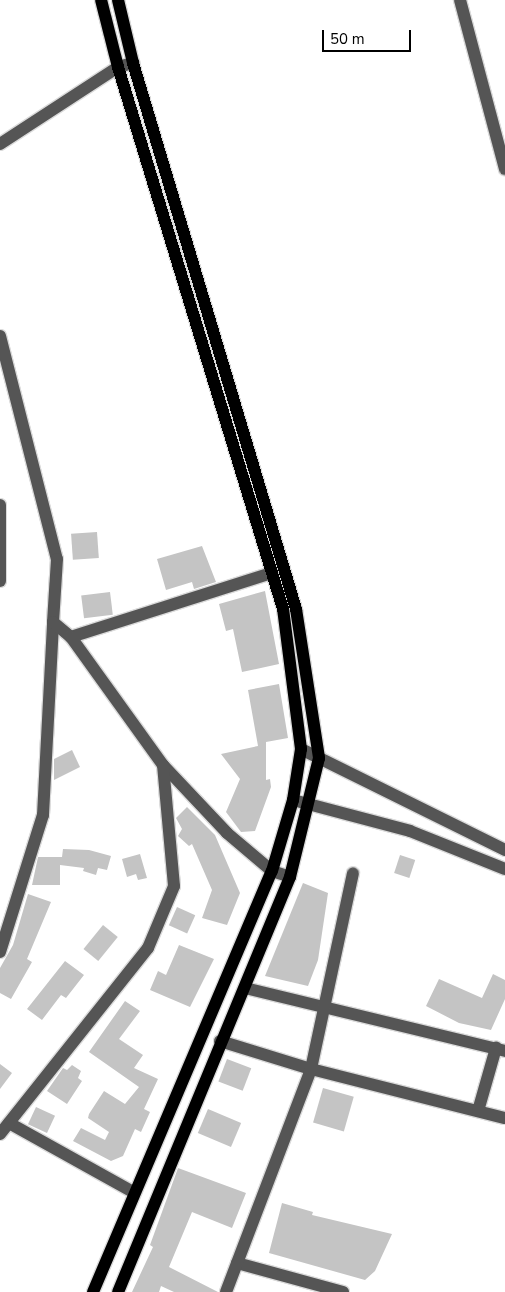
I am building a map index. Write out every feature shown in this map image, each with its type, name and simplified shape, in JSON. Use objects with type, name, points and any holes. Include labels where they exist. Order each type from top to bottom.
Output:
[{"type":"main road","points":[[93,1292],[133,1192],[272,871],[293,800],[302,749],[283,609],[118,68],[101,0]]},
{"type":"main road","points":[[118,0],[132,63],[296,609],[319,758],[310,804],[290,877],[245,988],[220,1041],[118,1292]]},
{"type":"street","points":[[460,0],[505,170]]},
{"type":"street","points":[[0,144],[118,68],[132,63]]},
{"type":"street","points":[[0,336],[56,559],[42,815],[0,952]]},
{"type":"street","points":[[0,505],[0,581]]},
{"type":"street","points":[[71,638],[272,572]]},
{"type":"street","points":[[53,622],[71,638],[163,765],[227,832],[272,871],[290,877]]},
{"type":"street","points":[[302,749],[505,850]]},
{"type":"street","points":[[0,1134],[148,948],[174,886],[163,765]]},
{"type":"street","points":[[293,800],[410,831],[505,869]]},
{"type":"street","points":[[226,1292],[311,1069],[353,873]]},
{"type":"street","points":[[245,988],[500,1049],[478,1111]]},
{"type":"street","points":[[220,1041],[311,1069],[505,1118]]},
{"type":"street","points":[[9,1123],[133,1192]]},
{"type":"street","points":[[237,1263],[343,1292]]},
{"type":"building","points":[[97,532],[99,558],[73,560],[71,534]]},
{"type":"building","points":[[202,546],[216,582],[194,589],[192,582],[166,590],[157,559]]},
{"type":"building","points":[[265,591],[279,664],[242,672],[233,629],[226,631],[219,604]]},
{"type":"building","points":[[110,592],[113,615],[84,618],[81,596]]},
{"type":"building","points":[[279,684],[288,738],[266,742],[266,780],[270,779],[271,787],[255,831],[241,832],[226,812],[240,779],[221,754],[258,746],[248,690]]},
{"type":"building","points":[[72,750],[80,767],[54,780],[54,759]]},
{"type":"building","points":[[187,807],[215,835],[240,893],[227,925],[202,918],[212,890],[192,844],[189,846],[178,836],[182,829],[176,818]]},
{"type":"building","points":[[63,849],[89,850],[111,856],[107,870],[98,868],[96,875],[83,871],[84,868],[60,865],[60,885],[32,885],[38,857],[62,857]]},
{"type":"building","points":[[140,854],[147,878],[138,880],[136,874],[127,877],[122,859]]},
{"type":"building","points":[[400,855],[415,860],[409,878],[394,873]]},
{"type":"building","points":[[303,883],[328,893],[318,960],[308,986],[265,976]]},
{"type":"building","points":[[28,894],[51,902],[27,959],[32,962],[11,999],[0,993],[0,968],[13,945]]},
{"type":"building","points":[[177,907],[195,915],[187,933],[169,925]]},
{"type":"building","points":[[103,925],[118,937],[98,961],[83,949]]},
{"type":"building","points":[[179,945],[214,959],[190,1007],[150,990],[158,971],[166,975]]},
{"type":"building","points":[[65,961],[84,975],[66,998],[61,995],[42,1020],[27,1009]]},
{"type":"building","points":[[493,974],[505,980],[505,999],[491,1030],[459,1023],[426,1006],[439,979],[482,998]]},
{"type":"building","points":[[125,1001],[140,1011],[119,1039],[143,1055],[134,1068],[158,1079],[144,1109],[150,1112],[141,1132],[135,1129],[123,1156],[111,1161],[73,1141],[81,1128],[105,1140],[109,1132],[88,1118],[89,1114],[104,1091],[125,1104],[139,1087],[89,1052]]},
{"type":"building","points":[[227,1059],[251,1068],[243,1091],[218,1081]]},
{"type":"building","points":[[0,1064],[12,1073],[0,1089]]},
{"type":"building","points":[[72,1065],[81,1071],[78,1078],[82,1081],[67,1104],[47,1091],[63,1068],[67,1070]]},
{"type":"building","points":[[323,1088],[354,1097],[344,1131],[313,1123]]},
{"type":"building","points":[[36,1107],[55,1116],[47,1133],[28,1124]]},
{"type":"building","points":[[208,1109],[241,1123],[231,1147],[198,1133]]},
{"type":"building","points":[[178,1168],[246,1193],[232,1228],[192,1212],[169,1267],[218,1292],[174,1292],[161,1286],[159,1292],[132,1292],[153,1247],[150,1245]]},
{"type":"building","points":[[282,1203],[313,1212],[312,1215],[392,1234],[375,1271],[365,1280],[269,1253]]}]
